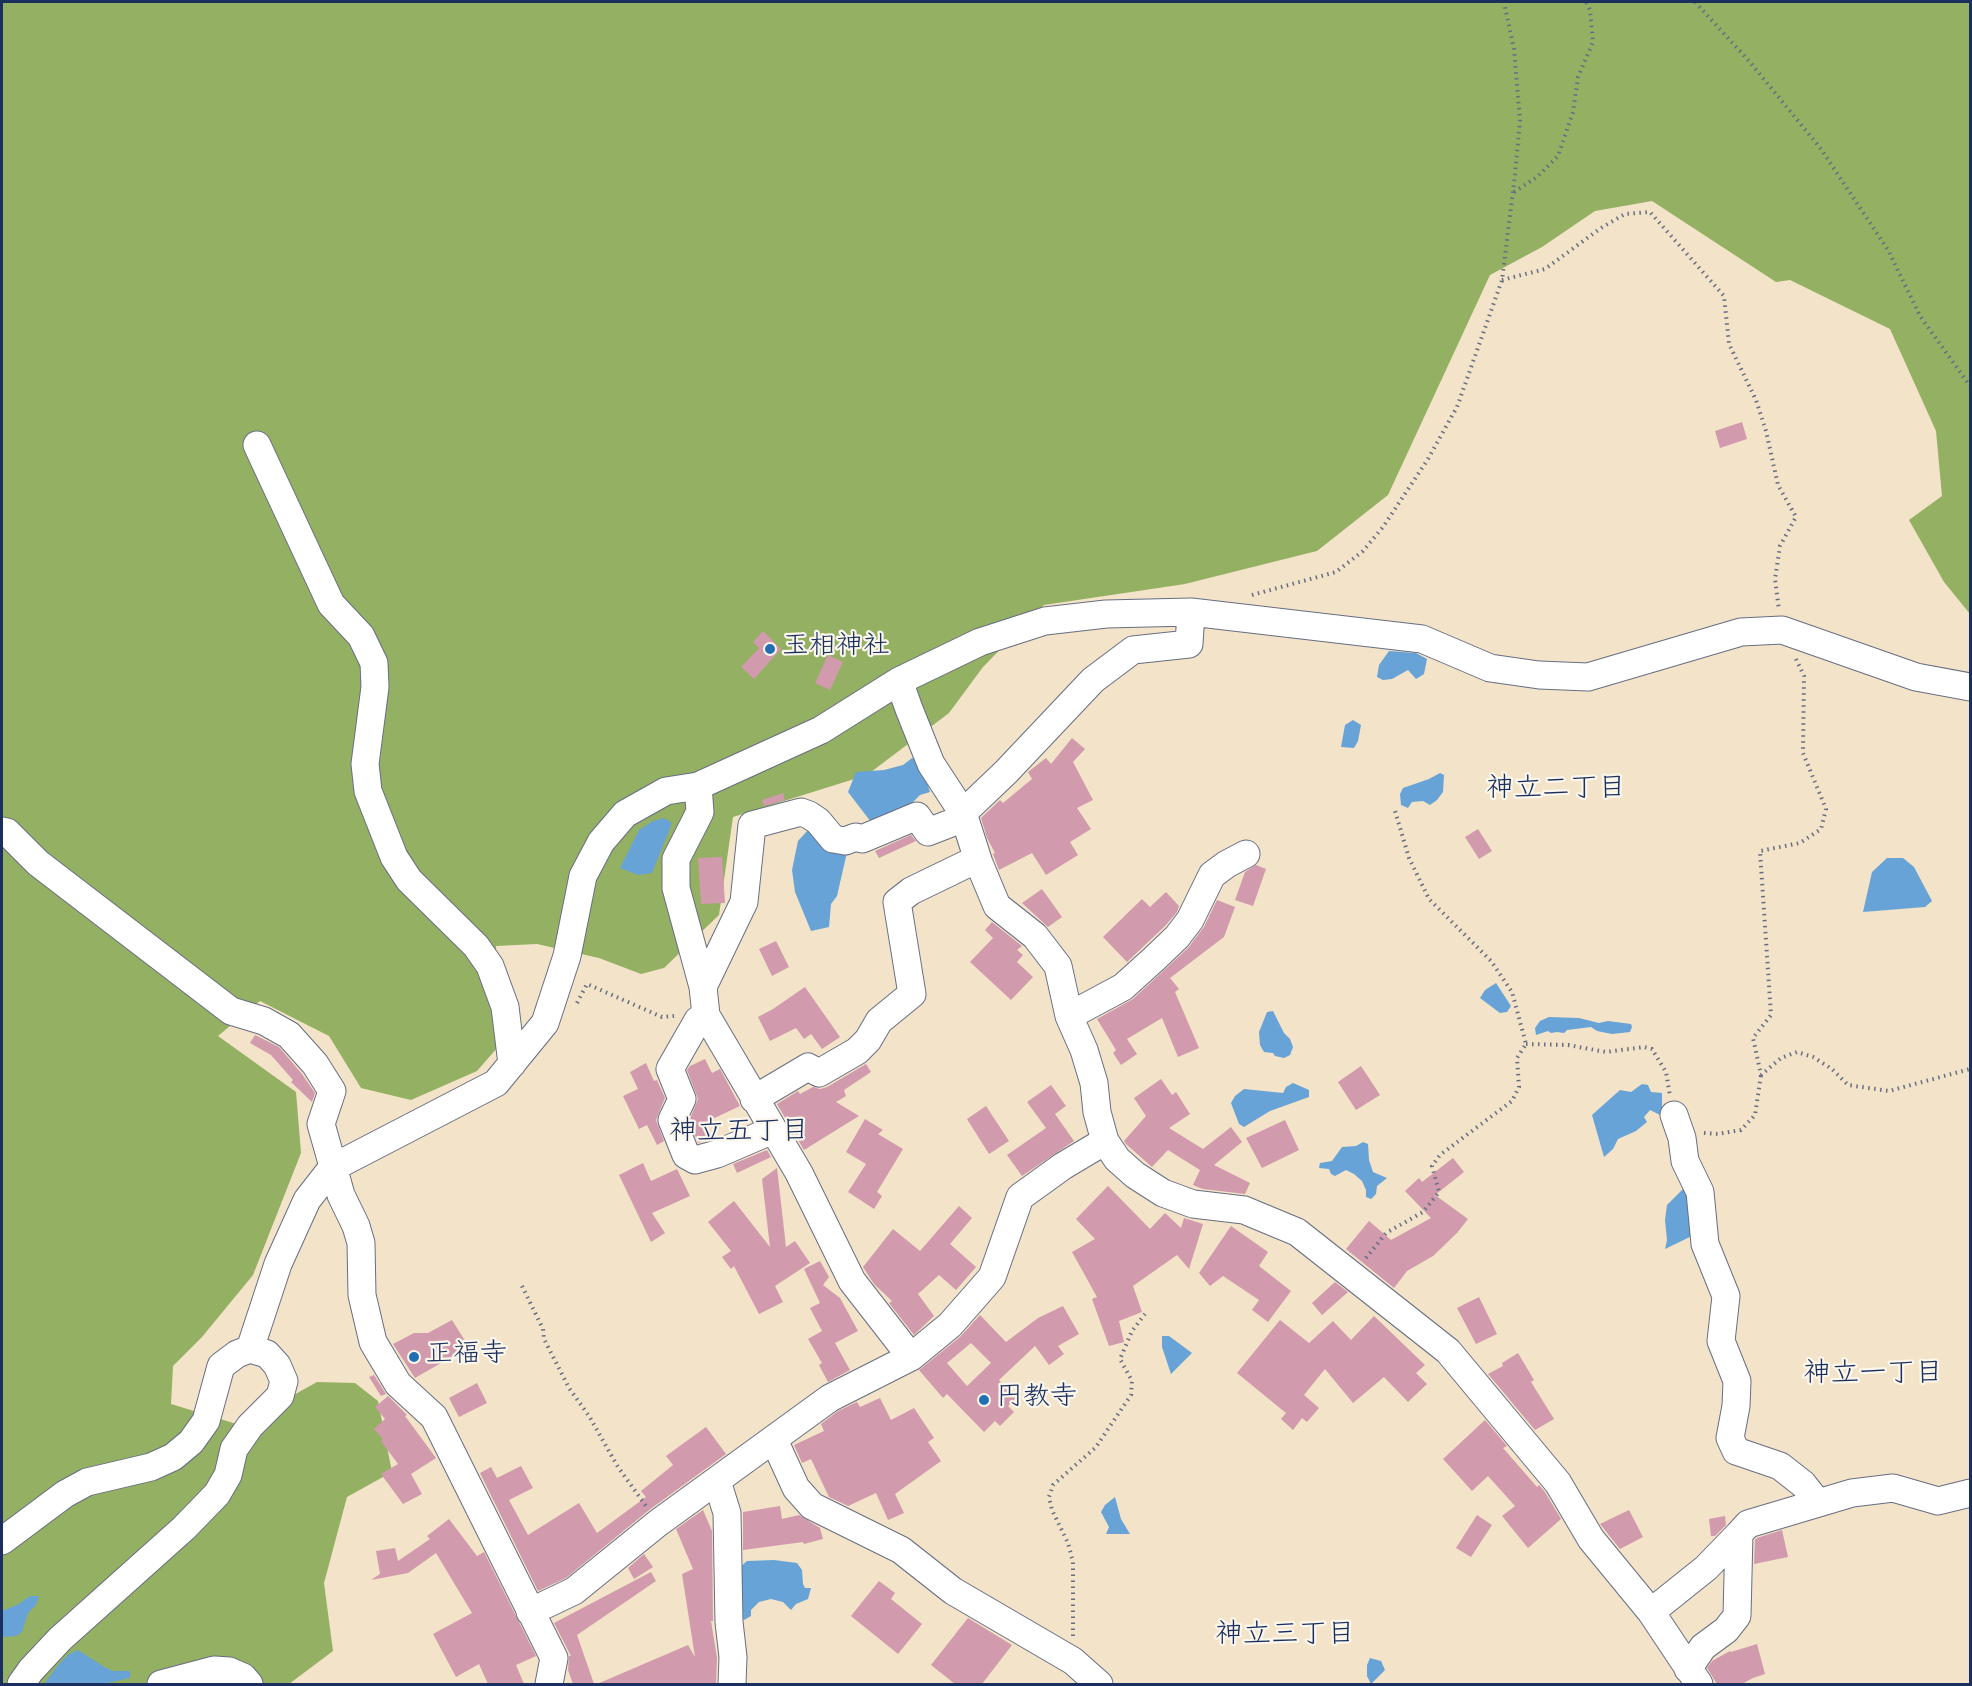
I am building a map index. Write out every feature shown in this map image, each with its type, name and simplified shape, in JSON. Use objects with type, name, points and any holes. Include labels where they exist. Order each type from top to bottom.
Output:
[{"type":"street","points":[[257,445],[331,604],[361,636],[374,663],[375,687],[365,764],[368,791],[394,857],[409,880],[476,946],[490,966],[506,1007],[512,1064]]},
{"type":"street","points":[[703,987],[744,902],[752,825],[801,812],[818,820],[833,839],[845,841],[856,837],[862,839],[917,816],[928,832],[963,816],[1093,680],[1133,650],[1189,644],[1191,612]]},
{"type":"street","points":[[250,1349],[278,1264],[307,1200],[332,1168],[495,1083],[545,1023],[567,957],[584,876],[601,842],[626,814],[666,791],[698,786],[821,730],[899,681],[980,642],[1045,621],[1106,614],[1191,612],[1422,639],[1490,668],[1539,675],[1588,677],[1741,632],[1782,630],[1916,677],[1971,687]]},
{"type":"street","points":[[899,681],[931,764],[963,816],[977,859],[997,906],[1035,936],[1058,966],[1069,1016],[1084,1050],[1094,1083],[1097,1112],[1105,1141],[1117,1159],[1135,1175],[1163,1193],[1193,1204],[1244,1210],[1297,1232],[1448,1351],[1558,1483],[1591,1539],[1651,1612],[1693,1677]]},
{"type":"street","points":[[698,786],[700,813],[676,859],[676,888],[703,987],[702,1017],[670,1069],[682,1099],[672,1120],[686,1155],[695,1160],[717,1154],[773,1130]]},
{"type":"street","points":[[2,831],[7,832],[47,870],[231,1011],[264,1021],[289,1035],[315,1064],[332,1091],[321,1124],[341,1195],[362,1243],[362,1295],[373,1342],[398,1384],[434,1417],[554,1659],[549,1684]]},
{"type":"street","points":[[1069,1016],[1123,987],[1177,937],[1190,920],[1212,875],[1246,854]]},
{"type":"street","points":[[754,1099],[808,1067],[819,1073],[857,1051],[868,1040],[879,1021],[912,994],[897,902],[911,891],[977,859]]},
{"type":"street","points":[[702,1017],[799,1173],[852,1281],[911,1357]]},
{"type":"street","points":[[1674,1115],[1682,1138],[1685,1161],[1700,1192],[1705,1244],[1726,1296],[1721,1341],[1737,1381],[1736,1406],[1730,1438],[1736,1451],[1780,1466],[1803,1484],[1818,1503]]},
{"type":"street","points":[[530,1612],[574,1591],[658,1523],[830,1398],[911,1357],[950,1325],[992,1277],[1020,1197],[1063,1166],[1105,1141]]},
{"type":"street","points":[[2,1541],[65,1494],[87,1482],[151,1467],[173,1457],[191,1442],[206,1421],[221,1366],[237,1354],[250,1349],[267,1353],[277,1365],[284,1381],[280,1396],[250,1426],[234,1449],[228,1475],[217,1494],[184,1528],[60,1639],[21,1684]]},
{"type":"street","points":[[774,1440],[796,1488],[812,1506],[901,1550],[953,1591],[1073,1661],[1099,1684]]},
{"type":"street","points":[[717,1481],[728,1513],[729,1622],[734,1657],[732,1684]]},
{"type":"street","points":[[1651,1612],[1706,1568],[1748,1524],[1852,1493],[1893,1488],[1938,1501],[1971,1493]]},
{"type":"street","points":[[1693,1677],[1703,1647],[1726,1630],[1737,1616],[1739,1534]]},
{"type":"street","points":[[161,1684],[214,1670],[229,1671],[243,1677],[249,1684]]},
{"type":"path","points":[[1247,597],[1336,572],[1363,552],[1383,527],[1428,459],[1457,407],[1502,280],[1513,193],[1521,120],[1514,49],[1504,2]]},
{"type":"path","points":[[1513,193],[1537,177],[1558,156],[1573,112],[1578,77],[1593,42],[1590,10],[1586,2]]},
{"type":"path","points":[[1695,2],[1749,61],[1821,149],[1888,250],[1920,316],[1971,386]]},
{"type":"path","points":[[1502,280],[1545,269],[1601,228],[1625,214],[1650,212],[1724,296],[1730,344],[1756,400],[1766,431],[1778,485],[1796,517],[1780,546],[1774,579],[1782,630],[1804,676],[1803,753],[1826,809],[1821,829],[1800,843],[1760,851],[1771,1015],[1753,1038],[1761,1075],[1755,1115],[1740,1130],[1718,1134],[1695,1132],[1674,1115],[1666,1072],[1652,1049],[1644,1047],[1606,1052],[1568,1045],[1526,1044]]},
{"type":"path","points":[[1351,1276],[1386,1233],[1424,1212],[1439,1192],[1432,1166],[1440,1155],[1512,1101],[1519,1087],[1517,1058],[1526,1044],[1512,992],[1491,961],[1429,898],[1409,858],[1395,811]]},
{"type":"path","points":[[577,1004],[587,984],[662,1017],[684,1015],[702,1017]]},
{"type":"path","points":[[1761,1075],[1781,1058],[1797,1052],[1832,1069],[1848,1085],[1889,1091],[1971,1069]]},
{"type":"path","points":[[522,1286],[543,1329],[544,1339],[569,1388],[590,1416],[618,1467],[658,1523]]},
{"type":"path","points":[[1073,1661],[1072,1562],[1068,1543],[1052,1510],[1049,1497],[1053,1485],[1096,1447],[1131,1395],[1132,1382],[1120,1359],[1132,1331],[1144,1314]]},
{"type":"green space","points":[[2,2],[1970,2],[1970,614],[1944,582],[1909,520],[1942,496],[1936,431],[1890,329],[1790,280],[1776,282],[1652,201],[1595,211],[1542,247],[1490,275],[1388,495],[1317,551],[1185,584],[1044,605],[983,667],[949,713],[867,775],[733,817],[719,915],[664,968],[641,974],[599,958],[537,944],[496,946],[498,1047],[477,1071],[411,1100],[361,1088],[329,1036],[260,1001],[218,1036],[296,1092],[301,1153],[253,1275],[202,1337],[173,1366],[171,1404],[240,1425],[317,1382],[355,1383],[378,1401],[392,1472],[347,1497],[324,1583],[333,1651],[289,1684],[2,1684]]},
{"type":"water","points":[[1389,651],[1416,653],[1427,659],[1424,674],[1416,679],[1408,670],[1392,679],[1383,680],[1377,677],[1379,665]]},
{"type":"water","points":[[1353,720],[1361,725],[1358,741],[1354,748],[1341,747],[1345,725]]},
{"type":"water","points":[[912,758],[919,759],[930,792],[920,795],[912,803],[871,822],[848,792],[856,772],[884,770],[903,765]]},
{"type":"water","points":[[1440,773],[1444,775],[1443,792],[1437,800],[1430,805],[1423,801],[1412,802],[1408,808],[1401,805],[1400,794],[1403,788]]},
{"type":"water","points":[[664,818],[672,823],[652,873],[638,875],[620,868],[639,830],[653,821]]},
{"type":"water","points":[[809,829],[848,848],[837,896],[831,904],[829,927],[811,931],[795,892],[792,870],[798,841]]},
{"type":"water","points":[[1887,858],[1903,858],[1914,867],[1932,901],[1925,907],[1863,912],[1872,872]]},
{"type":"water","points":[[1496,983],[1511,1006],[1507,1012],[1500,1013],[1480,998],[1485,990]]},
{"type":"water","points":[[1273,1011],[1293,1047],[1290,1055],[1284,1058],[1264,1052],[1260,1045],[1259,1032],[1267,1012]]},
{"type":"water","points":[[1549,1017],[1579,1018],[1599,1023],[1608,1021],[1631,1024],[1632,1027],[1630,1032],[1612,1034],[1597,1031],[1591,1027],[1567,1030],[1564,1033],[1548,1031],[1536,1035],[1535,1028],[1540,1021]]},
{"type":"water","points":[[1293,1083],[1309,1090],[1309,1097],[1270,1111],[1244,1127],[1239,1124],[1231,1103],[1235,1096],[1244,1089],[1283,1093],[1286,1087]]},
{"type":"water","points":[[1642,1084],[1648,1085],[1651,1092],[1662,1093],[1662,1116],[1650,1110],[1644,1117],[1647,1122],[1636,1131],[1618,1139],[1613,1149],[1604,1157],[1592,1115],[1620,1090],[1631,1092]]},
{"type":"water","points":[[1363,1142],[1368,1144],[1369,1160],[1373,1172],[1387,1178],[1377,1186],[1376,1194],[1371,1199],[1366,1197],[1362,1181],[1354,1174],[1346,1170],[1335,1176],[1329,1169],[1319,1168],[1320,1163],[1332,1161],[1342,1147],[1356,1146]]},
{"type":"water","points":[[1687,1185],[1696,1234],[1665,1249],[1667,1205]]},
{"type":"water","points":[[1162,1336],[1169,1336],[1192,1353],[1171,1374],[1162,1347]]},
{"type":"water","points":[[1115,1497],[1121,1519],[1130,1534],[1106,1534],[1109,1527],[1101,1512],[1105,1505]]},
{"type":"water","points":[[774,1560],[797,1563],[802,1570],[805,1588],[811,1588],[808,1599],[796,1604],[791,1610],[783,1602],[771,1599],[759,1602],[751,1610],[751,1616],[744,1620],[737,1609],[737,1570],[747,1561]]},
{"type":"water","points":[[30,1596],[39,1596],[36,1605],[28,1613],[22,1632],[16,1636],[4,1637],[2,1635],[2,1611],[19,1604]]},
{"type":"water","points":[[78,1650],[113,1671],[130,1671],[130,1678],[103,1684],[44,1684],[69,1654]]},
{"type":"water","points":[[1370,1658],[1381,1661],[1385,1670],[1371,1684],[1367,1676],[1367,1665]]},
{"type":"building","points":[[1742,422],[1747,439],[1720,448],[1715,431]]},
{"type":"building","points":[[763,631],[781,649],[754,679],[741,667],[759,648],[753,642]]},
{"type":"building","points":[[828,655],[843,662],[830,690],[815,683]]},
{"type":"building","points":[[1072,738],[1085,749],[1073,762],[1093,800],[1077,808],[1091,829],[1070,842],[1078,855],[1046,875],[1032,853],[999,870],[981,818],[1000,800],[1003,803],[1032,779],[1028,772],[1046,758],[1051,764]]},
{"type":"building","points":[[783,793],[785,800],[764,806],[762,800]]},
{"type":"building","points":[[1478,829],[1492,851],[1479,859],[1465,837]]},
{"type":"building","points":[[911,835],[916,841],[879,858],[875,851]]},
{"type":"building","points":[[722,857],[725,903],[701,904],[698,858]]},
{"type":"building","points":[[1256,865],[1266,869],[1253,906],[1235,900],[1245,872]]},
{"type":"building","points":[[1042,889],[1062,917],[1048,927],[1022,903]]},
{"type":"building","points":[[1166,892],[1179,906],[1177,912],[1127,962],[1103,937],[1142,899],[1150,907]]},
{"type":"building","points":[[1217,900],[1235,907],[1224,937],[1170,978],[1179,989],[1175,992],[1199,1048],[1178,1057],[1162,1018],[1127,1039],[1137,1054],[1121,1065],[1113,1053],[1116,1050],[1097,1019],[1133,999],[1188,948],[1204,927]]},
{"type":"building","points":[[992,922],[1022,946],[1017,950],[1023,955],[1017,962],[1033,977],[1011,1000],[970,962],[993,938],[985,930]]},
{"type":"building","points":[[776,941],[789,967],[772,976],[759,949]]},
{"type":"building","points":[[805,987],[840,1037],[822,1049],[811,1034],[804,1039],[796,1028],[770,1041],[758,1017]]},
{"type":"building","points":[[255,1035],[279,1047],[302,1074],[315,1093],[312,1102],[291,1082],[293,1080],[271,1055],[250,1043]]},
{"type":"building","points":[[705,1059],[712,1073],[720,1069],[740,1106],[706,1122],[713,1138],[698,1143],[689,1121],[698,1099],[687,1070],[690,1066]]},
{"type":"building","points":[[646,1063],[665,1098],[656,1120],[664,1141],[657,1145],[647,1125],[639,1129],[623,1096],[638,1089],[630,1072]]},
{"type":"building","points":[[866,1064],[871,1072],[844,1090],[846,1096],[836,1102],[859,1116],[804,1150],[777,1104],[798,1091],[800,1094],[813,1087],[820,1089],[827,1087]]},
{"type":"building","points":[[1361,1066],[1380,1095],[1356,1110],[1338,1082]]},
{"type":"building","points":[[1161,1079],[1172,1095],[1176,1092],[1190,1114],[1169,1128],[1203,1149],[1231,1127],[1242,1142],[1214,1165],[1250,1183],[1245,1194],[1203,1189],[1193,1185],[1200,1170],[1168,1150],[1152,1167],[1126,1144],[1124,1141],[1146,1116],[1134,1098]]},
{"type":"building","points":[[1051,1085],[1066,1106],[1055,1114],[1074,1141],[1022,1176],[1007,1155],[1046,1128],[1027,1102]]},
{"type":"building","points":[[986,1106],[1009,1141],[989,1154],[967,1119]]},
{"type":"building","points":[[865,1119],[883,1130],[878,1134],[903,1149],[877,1192],[882,1196],[874,1209],[848,1192],[866,1164],[846,1152]]},
{"type":"building","points":[[1285,1120],[1299,1150],[1262,1168],[1246,1138]]},
{"type":"building","points":[[767,1150],[771,1157],[737,1173],[733,1164]]},
{"type":"building","points":[[1453,1158],[1464,1172],[1435,1195],[1468,1219],[1433,1256],[1407,1271],[1394,1288],[1346,1249],[1369,1221],[1391,1240],[1431,1218],[1405,1191],[1419,1178],[1422,1182]]},
{"type":"building","points":[[643,1163],[651,1181],[677,1169],[690,1196],[652,1213],[665,1233],[651,1242],[619,1175]]},
{"type":"building","points":[[777,1168],[786,1247],[795,1241],[810,1263],[775,1286],[783,1302],[759,1314],[734,1266],[731,1269],[722,1257],[731,1251],[708,1222],[734,1201],[770,1247],[762,1179]]},
{"type":"building","points":[[1108,1186],[1150,1229],[1165,1213],[1181,1228],[1184,1218],[1203,1224],[1189,1269],[1177,1255],[1133,1286],[1142,1312],[1119,1321],[1124,1342],[1109,1346],[1092,1299],[1097,1297],[1072,1252],[1095,1239],[1076,1219]]},
{"type":"building","points":[[959,1206],[972,1218],[950,1244],[976,1267],[956,1290],[939,1275],[918,1294],[934,1316],[914,1335],[889,1303],[892,1301],[874,1284],[863,1267],[893,1229],[920,1251]]},
{"type":"building","points":[[1231,1226],[1268,1252],[1259,1266],[1291,1291],[1268,1322],[1252,1310],[1259,1300],[1223,1276],[1210,1286],[1199,1273]]},
{"type":"building","points":[[820,1261],[829,1277],[823,1285],[840,1298],[858,1331],[835,1343],[850,1370],[828,1382],[819,1365],[822,1363],[808,1339],[822,1331],[810,1308],[820,1303],[804,1269]]},
{"type":"building","points":[[1335,1282],[1348,1292],[1322,1315],[1312,1303]]},
{"type":"building","points":[[1479,1297],[1497,1334],[1476,1344],[1457,1308]]},
{"type":"building","points":[[1063,1306],[1079,1334],[1058,1346],[1064,1354],[1049,1365],[1035,1346],[999,1380],[1016,1398],[1008,1406],[1014,1412],[1000,1426],[995,1421],[984,1432],[947,1394],[943,1398],[919,1370],[960,1337],[980,1315],[1006,1342],[1038,1318]],"holes":[[[971,1343],[991,1363],[967,1386],[947,1363]]]},
{"type":"building","points":[[1374,1316],[1425,1365],[1416,1373],[1427,1384],[1408,1402],[1384,1377],[1353,1403],[1325,1369],[1304,1395],[1319,1408],[1307,1422],[1302,1418],[1293,1430],[1281,1419],[1286,1413],[1237,1373],[1280,1320],[1309,1343],[1333,1321],[1351,1340]]},
{"type":"building","points":[[452,1320],[469,1347],[415,1378],[393,1344],[414,1333],[428,1333]]},
{"type":"building","points":[[1518,1353],[1534,1380],[1531,1382],[1554,1419],[1535,1430],[1488,1374],[1503,1366],[1502,1363]]},
{"type":"building","points":[[374,1375],[386,1394],[381,1396],[369,1377]]},
{"type":"building","points":[[477,1383],[487,1403],[459,1417],[449,1398]]},
{"type":"building","points":[[388,1396],[407,1415],[405,1416],[436,1458],[411,1474],[422,1494],[403,1504],[381,1474],[398,1464],[374,1429],[385,1419],[375,1407]]},
{"type":"building","points":[[880,1398],[891,1420],[914,1408],[934,1438],[928,1442],[941,1461],[895,1494],[904,1513],[888,1520],[876,1493],[848,1506],[829,1497],[811,1459],[802,1463],[794,1445],[824,1431],[821,1424],[838,1411],[857,1402],[860,1407]]},
{"type":"building","points":[[1485,1420],[1507,1446],[1503,1448],[1537,1487],[1539,1485],[1545,1492],[1561,1519],[1528,1548],[1502,1516],[1515,1506],[1488,1476],[1472,1491],[1443,1459]]},
{"type":"building","points":[[706,1427],[726,1454],[649,1510],[566,1578],[538,1591],[480,1473],[491,1467],[497,1478],[521,1466],[533,1488],[509,1500],[528,1535],[579,1503],[597,1533],[646,1497],[641,1491],[673,1465],[666,1456]]},
{"type":"building","points":[[780,1506],[782,1519],[799,1515],[820,1528],[823,1539],[804,1544],[803,1542],[743,1550],[743,1512]]},
{"type":"building","points":[[703,1510],[712,1531],[713,1621],[711,1621],[717,1658],[716,1684],[597,1684],[688,1645],[695,1657],[682,1574],[693,1569],[676,1529]]},
{"type":"building","points":[[1629,1510],[1643,1537],[1620,1549],[1600,1524]]},
{"type":"building","points":[[1477,1515],[1492,1525],[1471,1557],[1456,1548]]},
{"type":"building","points":[[1725,1516],[1726,1525],[1715,1536],[1711,1536],[1709,1519]]},
{"type":"building","points":[[449,1519],[477,1556],[484,1552],[536,1656],[516,1665],[524,1684],[488,1684],[479,1664],[456,1677],[433,1634],[472,1613],[436,1553],[408,1573],[371,1580],[380,1574],[376,1551],[395,1548],[398,1561],[430,1539],[427,1536]]},
{"type":"building","points":[[1782,1530],[1788,1557],[1754,1564],[1755,1540]]},
{"type":"building","points":[[644,1554],[653,1567],[634,1579],[628,1568]]},
{"type":"building","points":[[651,1572],[656,1581],[577,1635],[594,1684],[573,1684],[568,1670],[569,1656],[571,1656],[554,1623]]},
{"type":"building","points":[[879,1581],[895,1593],[891,1599],[922,1624],[898,1654],[851,1616]]},
{"type":"building","points":[[968,1618],[1012,1645],[982,1684],[955,1684],[931,1665]]},
{"type":"building","points":[[1757,1644],[1765,1674],[1742,1684],[1717,1684],[1707,1668],[1712,1661],[1730,1651]]},
{"type":"place","name":"玉相神社","points":[[770,649]]},
{"type":"place","name":"正福寺","points":[[414,1357]]},
{"type":"place","name":"円教寺","points":[[984,1400]]},
{"type":"district","name":"神立二丁目","points":[[1556,791]]},
{"type":"district","name":"神立五丁目","points":[[739,1134]]},
{"type":"district","name":"神立一丁目","points":[[1873,1376]]},
{"type":"district","name":"神立三丁目","points":[[1285,1637]]}]
